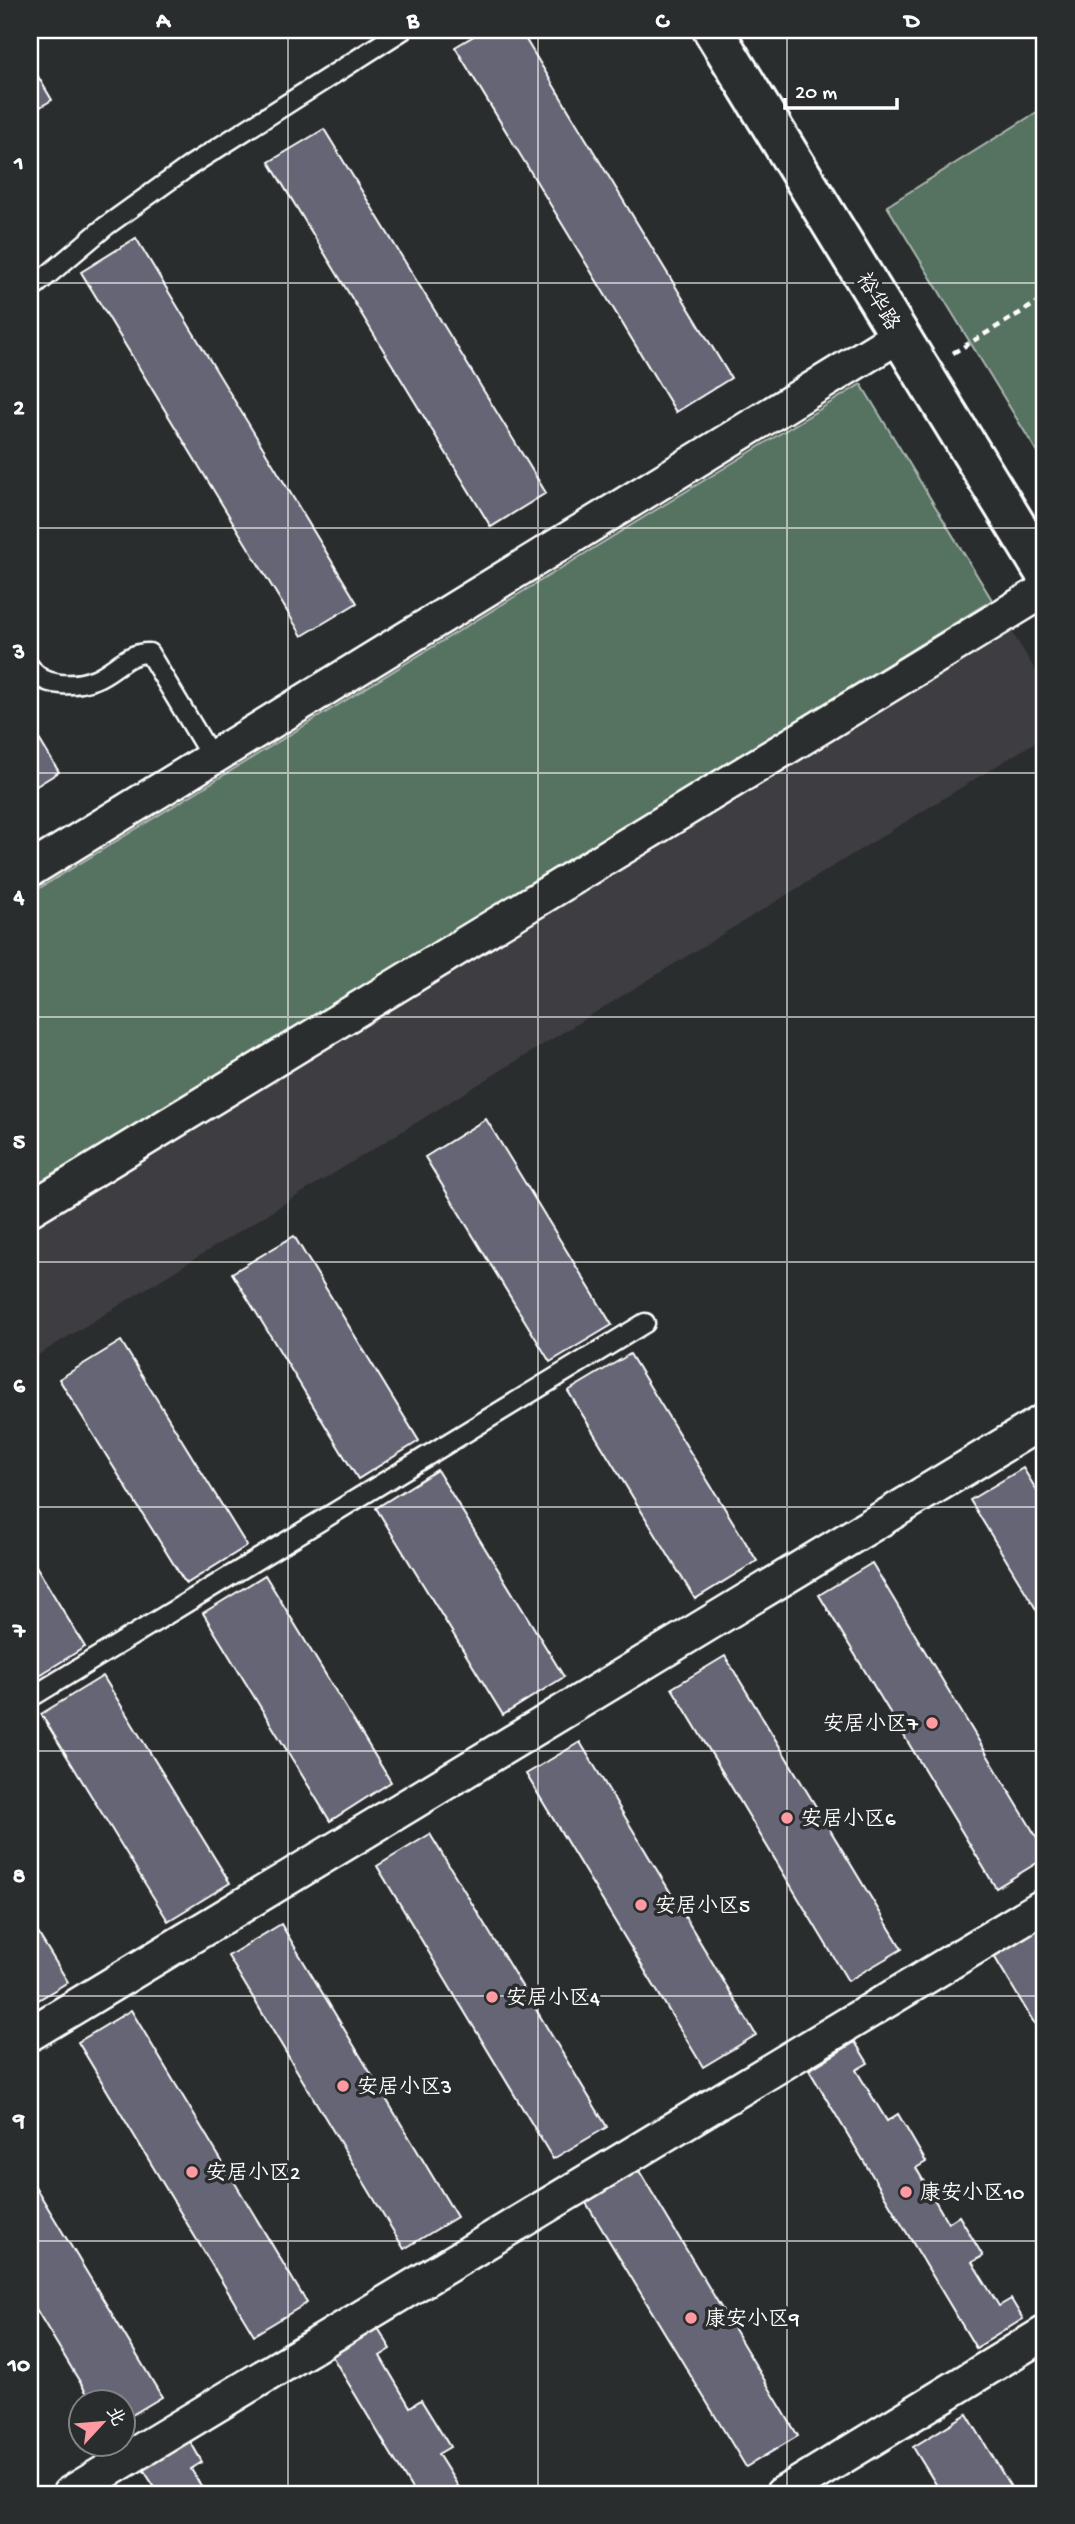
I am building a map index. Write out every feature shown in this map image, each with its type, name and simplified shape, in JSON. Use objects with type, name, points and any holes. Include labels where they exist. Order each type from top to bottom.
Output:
[{"type":"street","name":"裕华路","points":[[713,30],[1045,572]]},
{"type":"street","points":[[30,870],[900,335]]},
{"type":"street","points":[[30,1209],[1045,590]]},
{"type":"street","points":[[30,2034],[1045,1420]]},
{"type":"street","points":[[69,2494],[1045,1905]]},
{"type":"street","points":[[782,2494],[1045,2333]]},
{"type":"lane","points":[[30,290],[106,226],[191,165],[402,30]]},
{"type":"lane","points":[[30,667],[33,672],[57,686],[95,679],[136,653],[149,653],[212,758]]},
{"type":"lane","points":[[30,1698],[645,1323]]},
{"type":"path","points":[[922,372],[1045,298]]},
{"type":"shaded area","points":[[1012,632],[1045,686],[1045,736],[30,1360],[30,1230]]},
{"type":"green space","points":[[1045,107],[1045,465],[887,206]]},
{"type":"green space","points":[[861,384],[992,600],[30,1194],[30,894]]},
{"type":"building","points":[[484,30],[520,30],[731,378],[676,412],[455,47]]},
{"type":"building","points":[[30,63],[52,100],[30,113]]},
{"type":"building","points":[[324,129],[546,493],[491,527],[269,162]]},
{"type":"building","points":[[136,238],[357,603],[302,636],[81,272]]},
{"type":"building","points":[[30,724],[59,772],[30,790]]},
{"type":"building","points":[[486,1119],[612,1325],[550,1362],[425,1157]]},
{"type":"building","points":[[294,1236],[419,1441],[358,1479],[232,1273]]},
{"type":"building","points":[[121,1341],[247,1546],[186,1584],[59,1379]]},
{"type":"building","points":[[630,1354],[757,1561],[695,1599],[568,1391]]},
{"type":"building","points":[[1023,1468],[1045,1504],[1045,1624],[970,1500]]},
{"type":"building","points":[[437,1470],[564,1677],[503,1715],[376,1508]]},
{"type":"building","points":[[30,1556],[85,1647],[30,1681]]},
{"type":"building","name":"安居小区7","points":[[872,1563],[1045,1851],[1045,1858],[996,1888],[819,1595]]},
{"type":"building","points":[[265,1575],[391,1782],[330,1821],[203,1613]]},
{"type":"building","name":"安居小区6","points":[[725,1656],[902,1949],[848,1981],[672,1688]]},
{"type":"building","points":[[103,1676],[230,1883],[168,1921],[41,1714]]},
{"type":"building","name":"安居小区5","points":[[580,1742],[756,2035],[703,2067],[526,1774]]},
{"type":"building","name":"安居小区4","points":[[430,1834],[607,2127],[553,2159],[377,1866]]},
{"type":"building","points":[[30,1920],[68,1982],[30,2005]]},
{"type":"building","name":"安居小区3","points":[[281,1924],[457,2217],[404,2249],[228,1956]]},
{"type":"building","points":[[1040,1928],[1045,1937],[1045,1953],[1041,1956],[1045,1963],[1045,2041],[994,1956]]},
{"type":"building","name":"安居小区2","points":[[131,2010],[307,2303],[254,2335],[78,2042]]},
{"type":"building","name":"康安小区10","points":[[855,2042],[868,2063],[856,2070],[887,2121],[898,2114],[926,2162],[916,2168],[948,2223],[959,2216],[983,2256],[972,2262],[999,2306],[1011,2299],[1023,2319],[976,2348],[809,2070]]},
{"type":"building","name":"康安小区9","points":[[638,2169],[798,2436],[746,2467],[585,2201]]},
{"type":"building","points":[[30,2178],[162,2397],[136,2413],[136,2388],[84,2388],[30,2299]]},
{"type":"building","points":[[378,2328],[391,2349],[380,2356],[410,2407],[421,2400],[450,2447],[438,2454],[463,2494],[415,2494],[332,2356]]},
{"type":"building","points":[[967,2414],[1015,2494],[942,2494],[913,2447]]},
{"type":"building","points":[[190,2441],[202,2462],[191,2469],[206,2494],[159,2494],[143,2469]]},
{"type":"place","name":"安居小区7","points":[[932,1723]]},
{"type":"place","name":"安居小区6","points":[[787,1818]]},
{"type":"place","name":"安居小区5","points":[[641,1905]]},
{"type":"place","name":"安居小区4","points":[[492,1997]]},
{"type":"place","name":"安居小区3","points":[[343,2086]]},
{"type":"place","name":"安居小区2","points":[[192,2172]]},
{"type":"place","name":"康安小区10","points":[[906,2192]]},
{"type":"place","name":"康安小区9","points":[[691,2318]]}]
